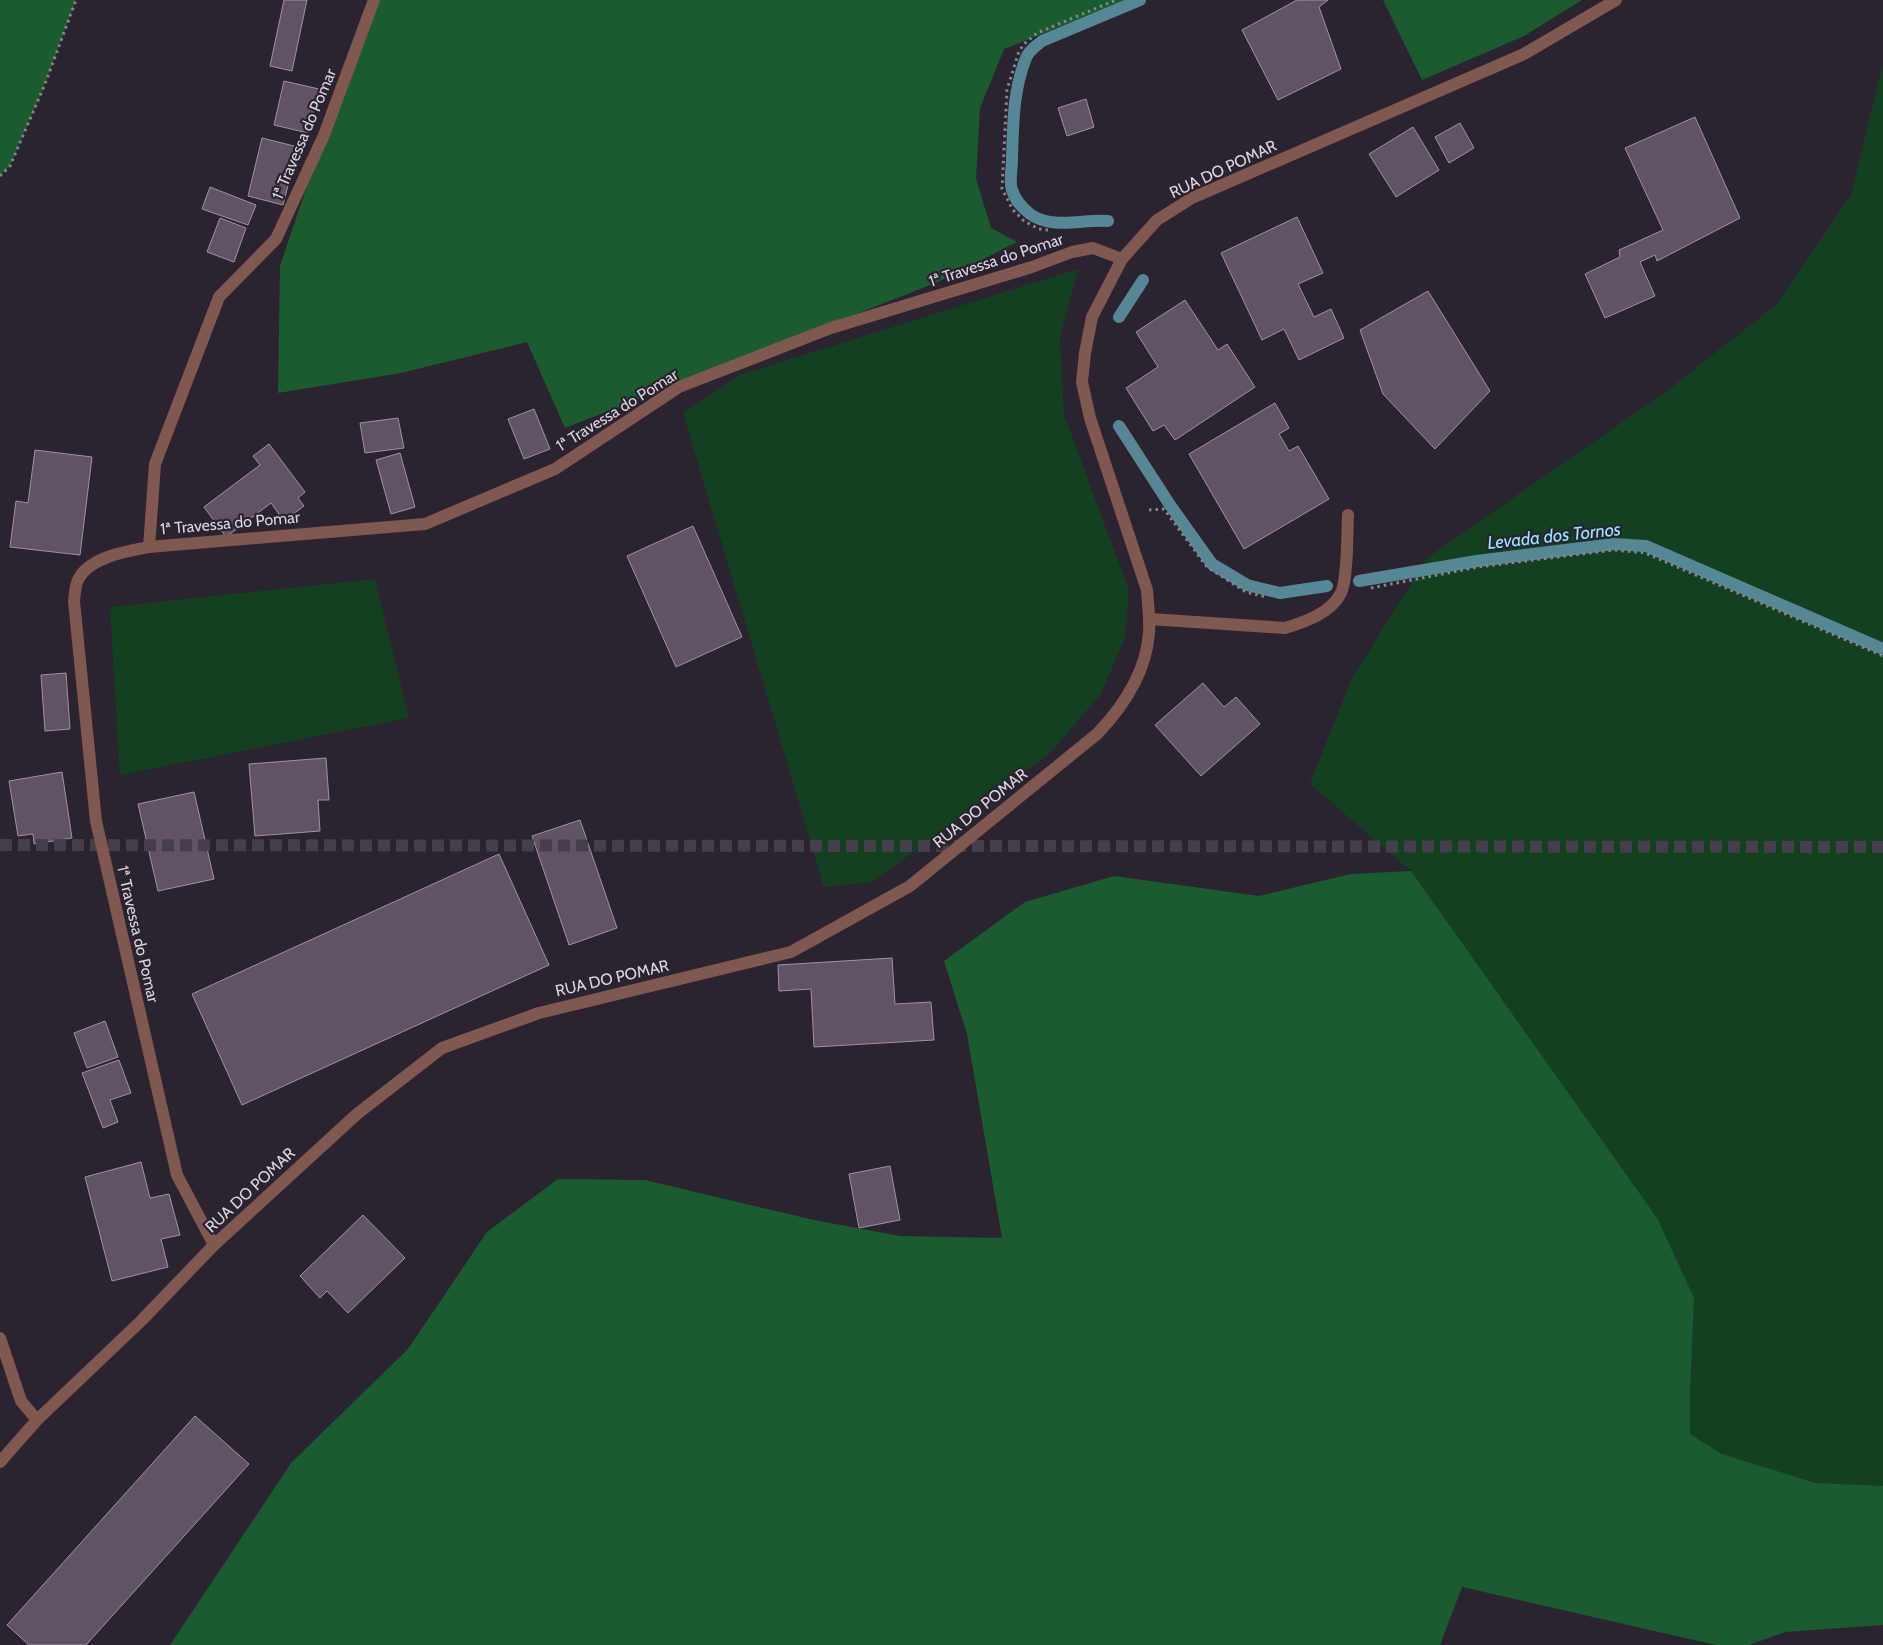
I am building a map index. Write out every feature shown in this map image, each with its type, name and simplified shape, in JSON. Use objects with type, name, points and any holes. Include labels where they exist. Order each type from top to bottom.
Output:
[{"type":"street","name":"1ª Travessa do Pomar","points":[[149,547],[155,464],[219,297],[276,239],[324,135],[374,0]]},
{"type":"street","name":"RUA DO POMAR","points":[[0,1462],[37,1420],[141,1321],[214,1246],[357,1114],[442,1048],[539,1012],[792,952],[910,886],[1097,734],[1113,717],[1137,677],[1149,636],[1150,619],[1147,590],[1090,418],[1082,382],[1092,317],[1122,259],[1157,220],[1192,198],[1524,54],[1616,0]]},
{"type":"street","name":"1ª Travessa do Pomar","points":[[214,1246],[178,1175],[96,821],[74,601],[78,578],[104,557],[124,551],[149,547],[425,524],[555,469],[679,387],[831,328],[1072,252],[1093,248],[1122,259]]},
{"type":"street","points":[[1150,619],[1285,628],[1306,621],[1330,607],[1341,593],[1346,569],[1348,514]]},
{"type":"street","points":[[0,1338],[21,1401],[37,1420]]},
{"type":"path","points":[[0,176],[10,166],[45,84],[76,0]]},
{"type":"path","points":[[1055,232],[1039,229],[1024,221],[1013,210],[1002,188],[1007,90],[1018,54],[1023,45],[1037,33],[1116,0]]},
{"type":"path","points":[[1164,509],[1207,567],[1246,592],[1272,599]]},
{"type":"path","points":[[1341,593],[1478,567],[1614,550],[1645,552],[1883,656]]},
{"type":"green space","points":[[0,0],[76,0],[45,84],[10,166],[0,176]]},
{"type":"green space","points":[[379,0],[1127,0],[1004,49],[980,108],[976,179],[991,228],[1017,242],[938,282],[565,428],[527,342],[401,373],[278,393],[280,266],[368,5]]},
{"type":"green space","points":[[1383,0],[1582,0],[1524,36],[1422,80]]},
{"type":"green space","points":[[1883,62],[1883,1486],[1816,1483],[1722,1454],[1690,1434],[1690,1389],[1657,1218],[1411,871],[1310,784],[1352,678],[1427,558],[1664,393],[1776,305],[1851,195]]},
{"type":"green space","points":[[1078,269],[1060,337],[1064,415],[1129,590],[1125,637],[1101,694],[1050,753],[872,882],[824,887],[683,413],[740,375]]},
{"type":"green space","points":[[375,579],[409,718],[120,775],[110,607]]},
{"type":"green space","points":[[1411,871],[1657,1218],[1694,1298],[1690,1434],[1722,1454],[1816,1483],[1883,1486],[1883,1625],[1785,1632],[1749,1645],[1716,1645],[1462,1587],[1440,1645],[170,1645],[291,1463],[408,1349],[487,1232],[558,1179],[645,1180],[814,1220],[900,1236],[1002,1238],[967,1034],[944,961],[1025,902],[1114,876],[1259,896],[1351,874]]},
{"type":"building","points":[[284,0],[307,0],[292,71],[270,66]]},
{"type":"building","points":[[1297,0],[1328,0],[1319,7],[1341,69],[1278,100],[1242,30]]},
{"type":"building","points":[[284,81],[319,89],[308,133],[274,125]]},
{"type":"building","points":[[1086,99],[1094,127],[1067,136],[1058,108]]},
{"type":"building","points":[[1695,117],[1740,218],[1657,261],[1655,255],[1640,262],[1655,296],[1605,318],[1585,274],[1620,257],[1619,250],[1663,230],[1625,148]]},
{"type":"building","points":[[1460,123],[1474,148],[1449,163],[1435,137]]},
{"type":"building","points":[[1413,127],[1439,170],[1396,197],[1369,154]]},
{"type":"building","points":[[262,138],[298,147],[283,205],[248,196]]},
{"type":"building","points":[[210,187],[256,205],[248,225],[202,209]]},
{"type":"building","points":[[1297,217],[1323,273],[1298,284],[1314,317],[1331,309],[1344,338],[1299,360],[1284,329],[1262,340],[1221,253]]},
{"type":"building","points":[[220,218],[246,228],[234,262],[207,252]]},
{"type":"building","points":[[1428,291],[1490,391],[1435,449],[1383,394],[1360,330]]},
{"type":"building","points":[[1185,300],[1218,350],[1227,344],[1255,387],[1175,440],[1164,425],[1153,431],[1126,388],[1158,367],[1136,332]]},
{"type":"building","points":[[1275,403],[1289,428],[1279,434],[1289,451],[1298,446],[1329,499],[1244,549],[1189,454]]},
{"type":"building","points":[[534,409],[550,449],[524,459],[508,419]]},
{"type":"building","points":[[398,418],[404,448],[365,453],[360,423]]},
{"type":"building","points":[[269,444],[305,492],[298,498],[304,506],[284,521],[271,503],[226,537],[204,507],[260,465],[253,456]]},
{"type":"building","points":[[35,450],[92,457],[80,555],[10,547],[16,501],[28,503]]},
{"type":"building","points":[[400,453],[415,507],[391,514],[376,460]]},
{"type":"building","points":[[693,526],[742,637],[676,667],[627,556]]},
{"type":"building","points":[[66,673],[70,729],[45,731],[41,675]]},
{"type":"building","points":[[1203,683],[1224,707],[1236,697],[1260,724],[1201,776],[1155,725]]},
{"type":"building","points":[[326,758],[329,800],[318,800],[320,831],[255,836],[249,764]]},
{"type":"building","points":[[62,772],[72,838],[34,844],[33,834],[18,836],[9,781]]},
{"type":"building","points":[[194,792],[214,879],[158,891],[138,804]]},
{"type":"building","points":[[580,820],[617,928],[569,945],[532,836]]},
{"type":"building","points":[[499,854],[549,965],[242,1105],[192,994]]},
{"type":"building","points":[[892,958],[895,1004],[931,1002],[934,1040],[814,1047],[811,989],[779,991],[778,965]]},
{"type":"building","points":[[105,1021],[118,1057],[87,1068],[74,1033]]},
{"type":"building","points":[[119,1060],[131,1093],[110,1100],[118,1122],[103,1128],[82,1073]]},
{"type":"building","points":[[141,1162],[150,1198],[169,1194],[180,1235],[161,1239],[168,1267],[112,1281],[85,1177]]},
{"type":"building","points":[[890,1166],[900,1220],[859,1228],[849,1174]]},
{"type":"building","points":[[363,1215],[405,1258],[348,1313],[327,1291],[320,1298],[300,1276]]},
{"type":"building","points":[[195,1416],[249,1464],[86,1645],[29,1645],[7,1625]]},
{"type":"waterway","name":"Levada dos Tornos","points":[[1108,221],[1048,222],[1030,214],[1019,203],[1011,186],[1013,121],[1016,95],[1018,82],[1027,55],[1042,41],[1140,0]]},
{"type":"waterway","name":"Levada dos Tornos","points":[[1119,317],[1143,280]]},
{"type":"waterway","name":"Levada dos Tornos","points":[[1119,426],[1170,505],[1212,564],[1247,585],[1280,593],[1327,586]]},
{"type":"waterway","name":"Levada dos Tornos","points":[[1359,581],[1477,561],[1614,544],[1646,546],[1883,649]]},
{"type":"tunnel","points":[[0,845],[1883,847]]}]
